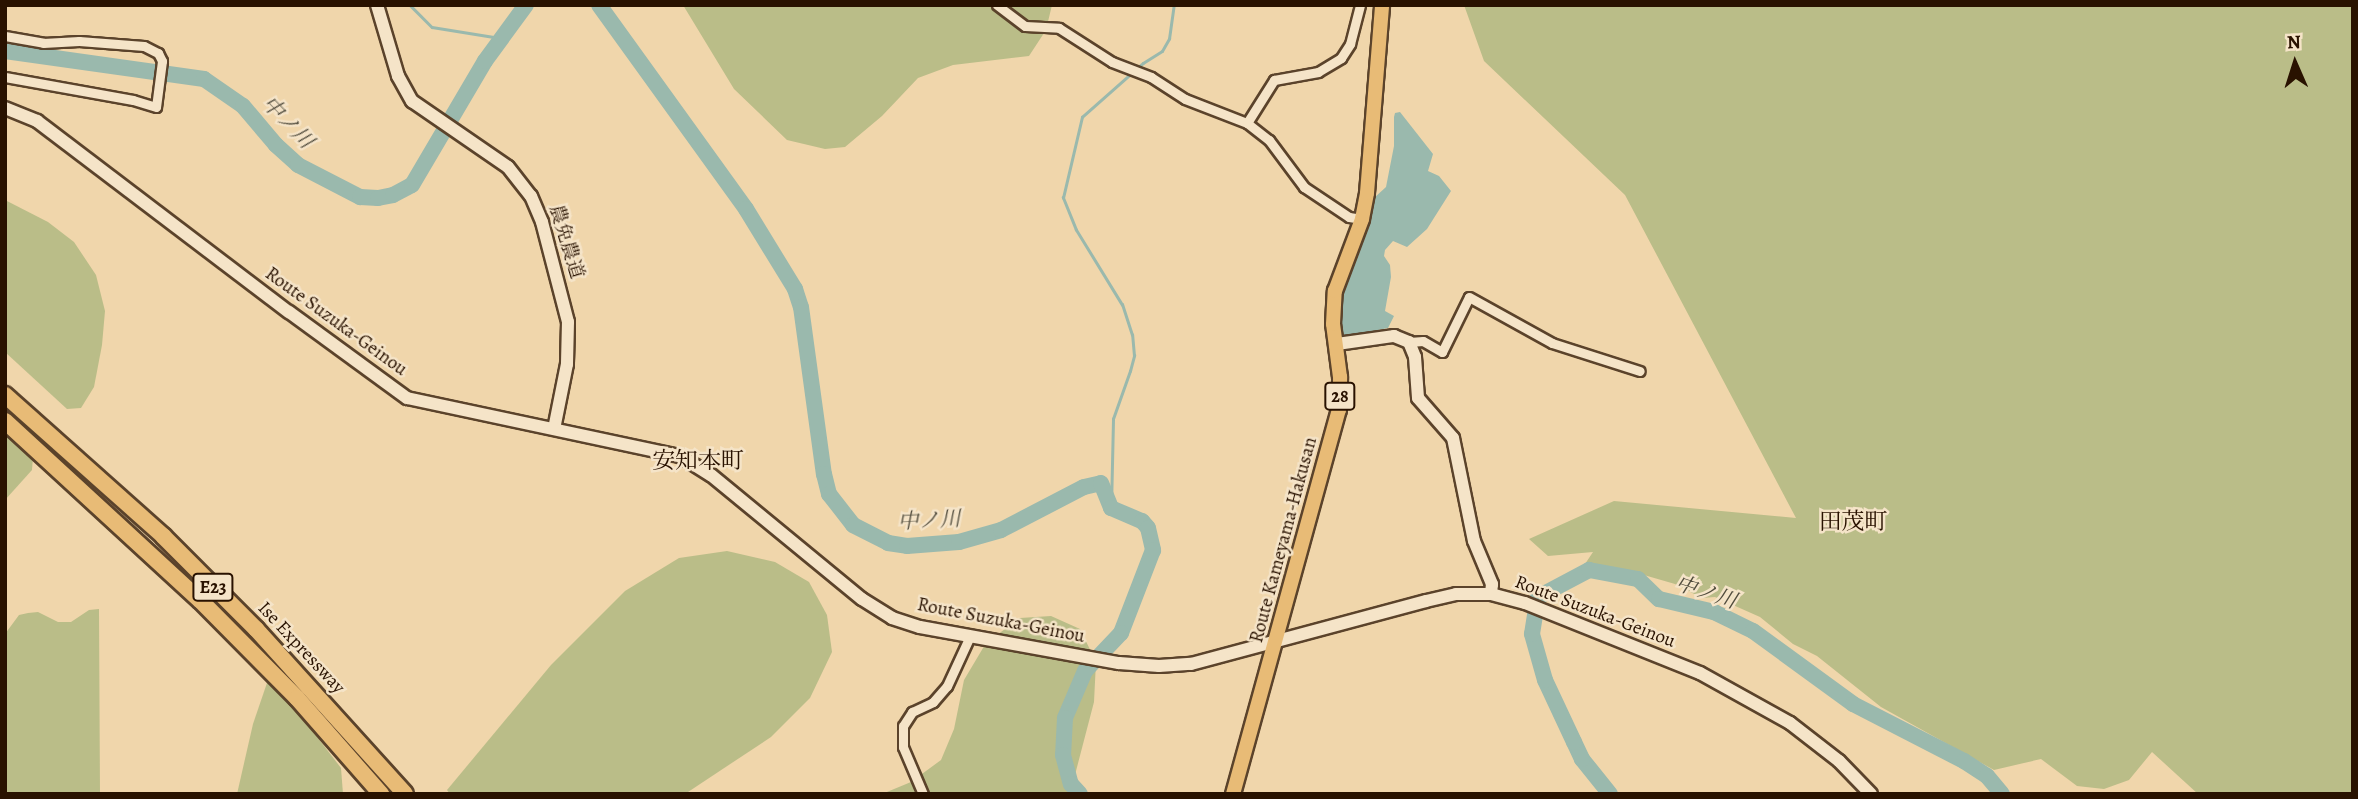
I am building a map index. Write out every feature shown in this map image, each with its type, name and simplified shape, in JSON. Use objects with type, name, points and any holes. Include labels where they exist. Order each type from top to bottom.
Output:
[{"type":"highway","name":"Ise Expressway","points":[[5,395],[152,527],[247,620],[405,794]]},
{"type":"highway","name":"Ise Expressway","points":[[5,421],[200,600],[297,698],[381,794]]},
{"type":"main road","name":"農免農道","points":[[377,5],[404,90],[412,101],[435,119],[493,154],[520,180],[542,222],[568,322],[567,364],[554,429]]},
{"type":"main road","name":"Route Kameyama-Hakusan","points":[[1235,787],[1339,410],[1337,344],[1333,324],[1335,291],[1362,219],[1371,158],[1382,5]]},
{"type":"main road","name":"Route Suzuka-Geinou","points":[[5,108],[37,121],[278,304],[408,398],[680,456],[711,475],[881,611],[920,627],[1119,663],[1141,666],[1191,664],[1436,599],[1466,593],[1491,594],[1525,603],[1700,673],[1790,723],[1839,761],[1871,794]]},
{"type":"main road","points":[[1337,344],[1394,336],[1409,342],[1415,357],[1418,398],[1453,438],[1474,541],[1492,584],[1491,594]]},
{"type":"street","points":[[997,5],[1025,26],[1059,28],[1112,62],[1144,74],[1185,99],[1247,123],[1269,140],[1304,187],[1349,217],[1362,219]]},
{"type":"street","points":[[1247,123],[1274,80],[1318,72],[1342,58],[1350,44],[1360,5]]},
{"type":"street","points":[[5,36],[43,43],[79,41],[144,46],[158,52],[162,61],[156,107],[133,100],[5,77]]},
{"type":"street","points":[[1409,342],[1423,341],[1442,352],[1469,298],[1552,343],[1640,372]]},
{"type":"street","points":[[923,794],[902,747],[903,726],[912,712],[933,702],[947,686],[970,636]]},
{"type":"green space","points":[[683,5],[1052,5],[1046,30],[1029,56],[953,65],[918,78],[882,116],[845,147],[825,149],[787,140],[734,89]]},
{"type":"green space","points":[[1464,5],[2353,5],[2353,794],[2198,794],[2152,752],[2129,780],[2104,789],[2077,786],[2041,759],[1994,770],[1881,707],[1817,656],[1793,644],[1760,617],[1715,597],[1702,598],[1675,584],[1630,571],[1585,564],[1593,552],[1548,556],[1529,539],[1614,501],[1796,518],[1625,195],[1484,61]]},
{"type":"green space","points":[[5,200],[48,222],[74,242],[96,275],[105,311],[102,345],[94,387],[81,408],[67,409],[5,352]]},
{"type":"green space","points":[[5,430],[33,457],[32,470],[5,500]]},
{"type":"green space","points":[[727,551],[775,562],[809,582],[827,615],[832,652],[810,698],[771,737],[685,794],[450,794],[447,790],[551,665],[625,591],[679,558]]},
{"type":"green space","points":[[99,609],[100,794],[5,794],[5,634],[19,615],[38,612],[58,622],[71,622],[89,610]]},
{"type":"green space","points":[[1051,616],[1080,629],[1096,662],[1094,702],[1070,794],[882,794],[911,782],[941,760],[954,729],[964,680],[986,643],[1020,618]]},
{"type":"green space","points":[[268,680],[298,712],[341,768],[343,794],[237,794],[253,724]]},
{"type":"shaded area","points":[[1400,112],[1433,154],[1428,171],[1439,176],[1451,191],[1427,229],[1407,247],[1393,241],[1385,250],[1384,256],[1390,265],[1391,277],[1385,311],[1394,316],[1388,328],[1345,337],[1340,333],[1339,300],[1349,262],[1370,216],[1374,198],[1386,187],[1394,146],[1394,117],[1395,113]]},
{"type":"waterway","points":[[410,5],[432,27],[501,38]]},
{"type":"waterway","name":"中ノ川","points":[[5,51],[204,79],[243,106],[276,145],[298,165],[360,197],[378,198],[393,195],[412,185],[485,61],[526,5]]},
{"type":"waterway","name":"中ノ川","points":[[599,5],[746,209],[795,289],[801,307],[824,474],[829,494],[853,525],[888,543],[907,546],[959,542],[1001,530],[1084,487],[1101,483],[1111,508],[1142,521],[1148,528],[1153,550],[1121,633],[1085,671],[1065,718],[1063,755],[1071,784],[1080,794]]},
{"type":"waterway","points":[[1111,508],[1113,419],[1134,356],[1132,335],[1122,305],[1076,230],[1063,198],[1082,117],[1143,63],[1162,51],[1169,39],[1174,5]]},
{"type":"waterway","name":"中ノ川","points":[[1610,794],[1582,759],[1545,680],[1532,634],[1538,597],[1589,570],[1638,579],[1659,599],[1714,612],[1753,631],[1853,704],[1964,761],[1987,776],[2002,794]]},
{"type":"district","name":"安知本町","points":[[698,461]]},
{"type":"district","name":"田茂町","points":[[1853,522]]}]
